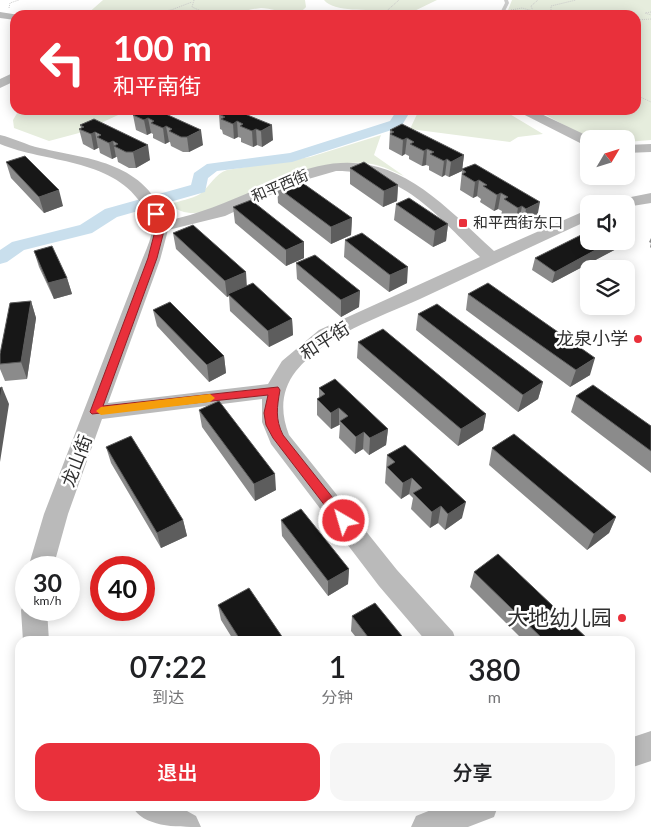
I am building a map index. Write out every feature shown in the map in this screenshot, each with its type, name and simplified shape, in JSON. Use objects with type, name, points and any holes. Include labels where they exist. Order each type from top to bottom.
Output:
[{"type":"street","points":[[532,115],[580,138]]},
{"type":"street","points":[[0,139],[38,153],[90,163],[119,173],[147,196],[158,220]]},
{"type":"street","points":[[635,149],[651,148]]},
{"type":"street","name":"和平西街","points":[[158,220],[226,210],[300,174],[325,168],[360,168],[384,174],[415,190],[492,259]]},
{"type":"street","points":[[635,201],[651,198]]},
{"type":"street","name":"和平街","points":[[439,636],[388,578],[279,438],[272,425],[270,413],[274,390],[287,368],[304,350],[326,335],[580,218]]},
{"type":"street","name":"龙山街","points":[[44,556],[56,514],[96,412],[152,258],[158,220]]},
{"type":"street","points":[[96,412],[274,390]]},
{"type":"street","points":[[35,621],[36,636]]},
{"type":"street","points":[[635,751],[651,746]]},
{"type":"street","points":[[156,811],[185,827]]},
{"type":"street","points":[[427,827],[470,811]]},
{"type":"path","points":[[388,10],[399,0]]},
{"type":"path","points":[[533,10],[531,6],[537,4],[538,0]]},
{"type":"path","points":[[550,10],[551,6],[576,0]]},
{"type":"path","points":[[171,10],[193,1]]},
{"type":"path","points":[[193,1],[192,7],[199,10]]},
{"type":"path","points":[[514,10],[522,8],[530,10]]},
{"type":"green space","points":[[103,0],[305,0],[306,7],[303,10],[261,8],[248,10],[92,10]]},
{"type":"green space","points":[[324,0],[437,0],[416,10],[366,10],[336,7]]},
{"type":"green space","points":[[512,0],[651,0],[651,140],[635,141],[635,130],[580,130],[580,134],[546,115],[641,115],[641,10],[508,10]]},
{"type":"green space","points":[[16,115],[118,115],[79,133],[49,141],[14,128],[13,120]]},
{"type":"green space","points":[[417,115],[511,115],[543,134],[518,137],[510,142],[410,129]]},
{"type":"green space","points":[[381,135],[374,155],[404,176],[372,164],[336,164],[286,175],[216,209],[199,213],[183,212],[170,204],[200,194],[216,177],[227,170],[310,157]]},
{"type":"building","points":[[133,115],[168,115],[201,130],[187,137],[181,137],[169,131],[172,129],[166,126],[163,128],[151,123],[154,121],[148,118],[144,120]]},
{"type":"building","points":[[221,115],[247,115],[272,125],[261,131],[256,129],[252,131],[240,126],[243,124],[237,121],[233,124],[221,119],[225,117]]},
{"type":"building","points":[[94,119],[148,145],[133,152],[126,152],[114,146],[118,144],[113,141],[109,143],[97,137],[101,135],[95,132],[91,134],[79,129],[84,127],[80,125]]},
{"type":"building","points":[[402,124],[464,155],[451,162],[447,159],[444,161],[430,154],[434,152],[427,149],[424,151],[410,144],[414,142],[407,138],[403,140],[390,134],[394,132],[390,130]]},
{"type":"building","points":[[25,156],[59,190],[39,197],[6,162]]},
{"type":"building","points":[[364,162],[398,185],[384,191],[350,168]]},
{"type":"building","points":[[475,164],[540,202],[526,209],[522,206],[518,208],[504,199],[508,197],[501,193],[497,195],[483,186],[487,185],[479,180],[475,182],[462,174],[466,172],[462,169]]},
{"type":"building","points":[[297,179],[352,218],[331,227],[277,187]]},
{"type":"building","points":[[409,198],[448,224],[435,231],[396,204]]},
{"type":"building","points":[[251,200],[304,242],[286,250],[233,207]]},
{"type":"building","points":[[193,225],[246,272],[225,281],[173,233]]},
{"type":"building","points":[[362,233],[408,267],[390,275],[345,240]]},
{"type":"building","points":[[580,236],[580,250],[595,250],[555,272],[535,258]]},
{"type":"building","points":[[52,246],[67,278],[48,283],[34,251]]},
{"type":"building","points":[[315,255],[360,291],[341,300],[296,263]]},
{"type":"building","points":[[253,283],[292,319],[268,331],[228,294]]},
{"type":"building","points":[[488,283],[595,358],[576,370],[468,294]]},
{"type":"building","points":[[31,301],[21,362],[0,364],[0,354],[10,303]]},
{"type":"building","points":[[170,302],[224,356],[207,365],[153,310]]},
{"type":"building","points":[[437,304],[543,382],[523,395],[418,314]]},
{"type":"building","points":[[383,329],[486,414],[461,429],[358,342]]},
{"type":"building","points":[[335,379],[388,429],[370,438],[364,432],[356,437],[340,421],[348,416],[339,408],[331,413],[317,399],[325,394],[319,388]]},
{"type":"building","points":[[593,385],[651,426],[651,451],[576,396]]},
{"type":"building","points":[[219,401],[275,474],[254,484],[199,410]]},
{"type":"building","points":[[514,434],[616,517],[594,534],[492,448]]},
{"type":"building","points":[[131,436],[183,520],[157,533],[106,447]]},
{"type":"building","points":[[405,445],[466,502],[448,514],[441,506],[432,512],[413,493],[422,488],[412,478],[403,483],[387,467],[395,462],[387,455]]},
{"type":"building","points":[[301,509],[349,569],[328,581],[281,520]]},
{"type":"building","points":[[498,554],[585,636],[540,636],[474,572]]},
{"type":"building","points":[[249,588],[282,636],[238,636],[218,605]]},
{"type":"building","points":[[375,603],[402,636],[367,636],[352,616]]},
{"type":"waterway","points":[[0,258],[18,246],[86,229],[111,213],[199,188],[200,176],[213,167],[292,157],[396,124],[401,115]]},
{"type":"slow traffic","points":[[101,411],[210,398]]},
{"type":"place","name":"和平西街东口","points":[[463,223]]},
{"type":"place","name":"龙泉小学","points":[[638,339]]},
{"type":"place","name":"大地幼儿园","points":[[622,618]]},
{"type":"route","points":[[156,214],[160,227],[152,258],[96,412],[274,390],[270,413],[272,425],[279,438],[344,521]]}]
